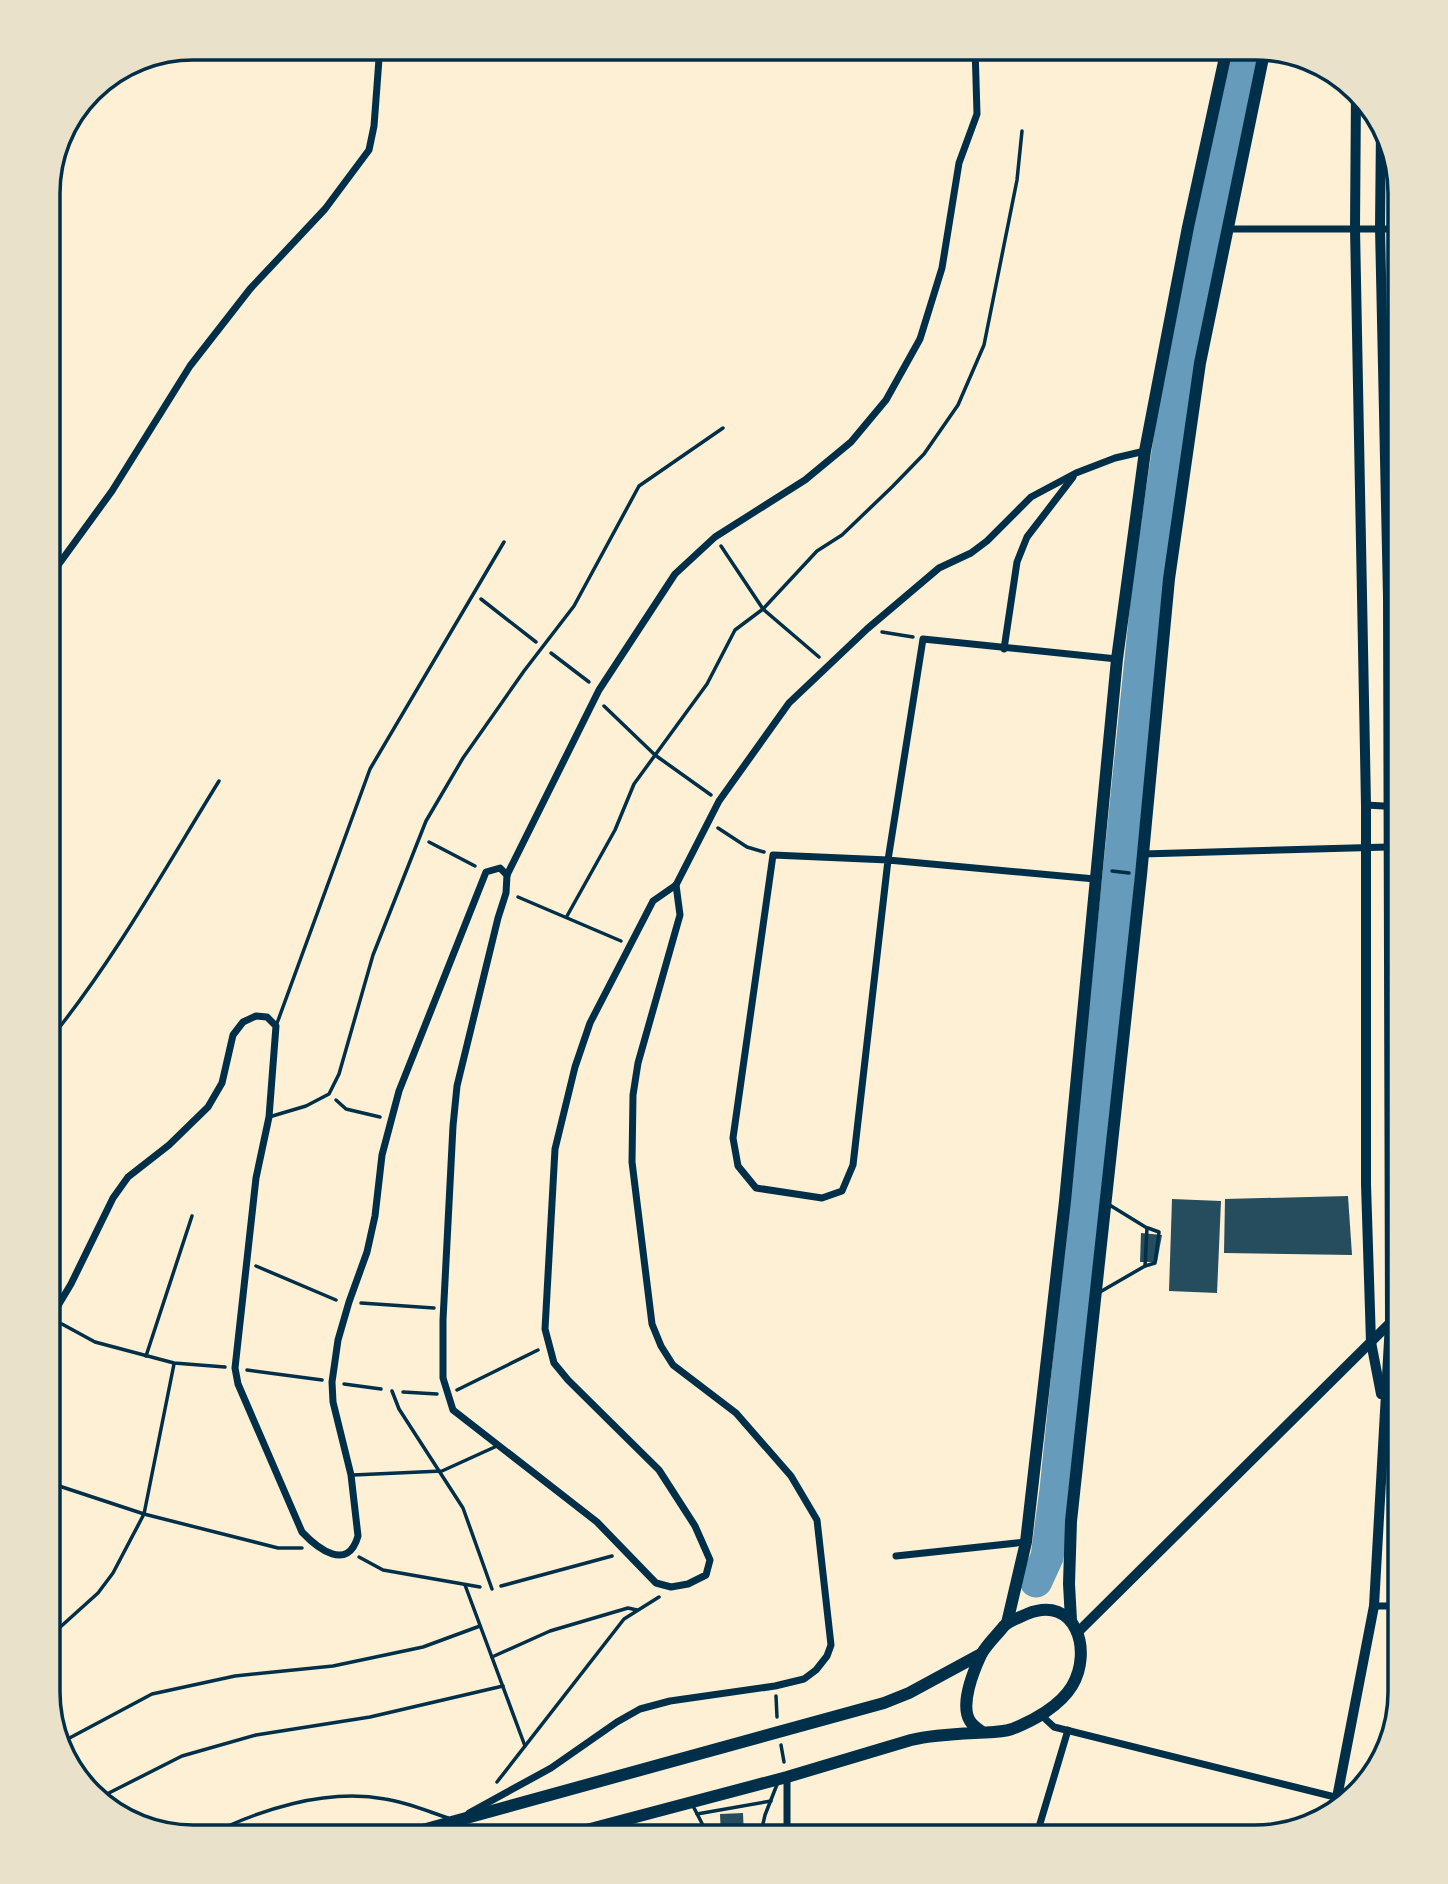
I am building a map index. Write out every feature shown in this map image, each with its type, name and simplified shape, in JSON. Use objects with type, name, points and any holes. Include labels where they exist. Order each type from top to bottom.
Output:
[{"type":"highway","points":[[1007,1623],[1026,1542],[1065,1201],[1117,659],[1145,451],[1188,227],[1224,60]]},
{"type":"highway","points":[[1071,1620],[1071,1521],[1143,854],[1169,579],[1200,363],[1262,60]]},
{"type":"highway","points":[[615,1825],[694,1808],[911,1740],[928,1736],[982,1732],[1011,1729],[1041,1715],[1072,1687],[1081,1666],[1079,1632],[1071,1620],[1053,1610],[1037,1610],[1007,1623],[981,1654],[965,1709],[971,1722],[982,1732]]},
{"type":"highway","points":[[443,1825],[884,1703],[909,1693],[981,1654]]},
{"type":"main road","points":[[1356,105],[1355,228],[1366,805],[1366,1121],[1371,1342],[1384,1408]]},
{"type":"main road","points":[[1381,149],[1388,597],[1388,847]]},
{"type":"main road","points":[[1362,568],[1387,568]]},
{"type":"main road","points":[[1363,621],[1388,621]]},
{"type":"main road","points":[[1366,1121],[1388,1121]]},
{"type":"main road","points":[[1079,1632],[1388,1325]]},
{"type":"main road","points":[[1343,1792],[1374,1606],[1388,1351]]},
{"type":"street","points":[[60,565],[112,491],[190,366],[250,289],[325,209],[369,150],[374,126],[378,60]]},
{"type":"street","points":[[975,60],[977,114],[959,163],[942,268],[920,339],[886,400],[851,442],[805,480],[715,537],[675,574],[595,697],[507,875],[506,893],[457,1086],[443,1308],[443,1378],[453,1410],[597,1522],[656,1583],[671,1587],[688,1584],[706,1575],[710,1560],[695,1526],[659,1470],[554,1363],[545,1329],[555,1149],[575,1067],[590,1023],[653,901],[677,885],[719,801],[789,704],[867,628],[939,568],[971,553],[987,541],[1031,497],[1076,473],[1115,458],[1145,451]]},
{"type":"street","points":[[1226,229],[1388,228]]},
{"type":"street","points":[[1004,649],[1017,562],[1027,537],[1076,473]]},
{"type":"street","points":[[1095,879],[888,860],[773,855],[733,1138],[738,1166],[756,1188],[822,1198],[842,1191],[853,1166],[888,860],[922,639],[1117,659]]},
{"type":"street","points":[[1366,805],[1388,807]]},
{"type":"street","points":[[1143,854],[1388,847]]},
{"type":"street","points":[[60,1302],[113,1198],[128,1177],[169,1145],[208,1107],[222,1083],[233,1035],[243,1022],[256,1016],[267,1017],[276,1026],[269,1117],[256,1178],[246,1262],[236,1368],[238,1384],[302,1532],[317,1548],[332,1555],[349,1552],[355,1546],[358,1536],[351,1475],[333,1402],[332,1382],[338,1340],[367,1252],[383,1155],[399,1091],[486,872],[500,868],[507,875]]},
{"type":"street","points":[[456,1820],[551,1768],[640,1709],[670,1701],[775,1686],[804,1679],[827,1656],[831,1645],[817,1520],[791,1476],[736,1413],[673,1365],[652,1324],[632,1162],[633,1095],[638,1063],[680,915],[677,885]]},
{"type":"street","points":[[896,1556],[1026,1542]]},
{"type":"street","points":[[1374,1606],[1388,1606]]},
{"type":"street","points":[[1041,1715],[1054,1727],[1335,1797]]},
{"type":"street","points":[[1040,1825],[1068,1730]]},
{"type":"street","points":[[783,1778],[786,1825]]},
{"type":"lane","points":[[269,1117],[329,1094],[341,1067],[373,955],[426,821],[463,758],[574,606],[639,486],[723,428]]},
{"type":"lane","points":[[276,1026],[370,769],[504,542]]},
{"type":"lane","points":[[60,1028],[73,1012],[146,900],[219,781]]},
{"type":"lane","points":[[1096,1295],[1145,1266],[1155,1263],[1159,1232],[1147,1228],[1106,1202]]},
{"type":"lane","points":[[1145,1266],[1147,1228]]},
{"type":"lane","points":[[392,1391],[399,1409],[428,1455],[442,1471],[463,1508],[492,1589]]},
{"type":"lane","points":[[351,1475],[442,1471],[497,1446]]},
{"type":"lane","points":[[763,1825],[783,1778]]},
{"type":"lane","points":[[232,1825],[287,1806],[345,1797],[385,1798],[456,1820]]},
{"type":"lane","points":[[702,1825],[694,1808],[771,1801]]},
{"type":"path","points":[[567,916],[615,830],[634,784],[707,684],[735,630],[763,609],[817,551],[842,535],[924,454],[958,405],[984,345],[1017,180],[1021,131]]},
{"type":"path","points":[[715,537],[763,609],[829,665]]},
{"type":"path","points":[[867,628],[922,639]]},
{"type":"path","points":[[595,697],[655,755],[719,801]]},
{"type":"path","points":[[708,821],[747,847],[773,855]]},
{"type":"path","points":[[419,836],[486,872]]},
{"type":"path","points":[[1109,870],[1128,873]]},
{"type":"path","points":[[506,893],[567,916],[630,945]]},
{"type":"path","points":[[329,1094],[346,1110],[392,1120]]},
{"type":"path","points":[[146,1356],[192,1216]]},
{"type":"path","points":[[246,1262],[330,1298],[349,1302],[443,1308]]},
{"type":"path","points":[[60,1326],[95,1342],[174,1363],[236,1368],[392,1391],[447,1395],[548,1345]]},
{"type":"path","points":[[60,1627],[98,1593],[113,1573],[144,1514],[174,1363]]},
{"type":"path","points":[[60,1486],[144,1514],[278,1548],[317,1548]]},
{"type":"path","points":[[349,1552],[383,1570],[492,1589],[628,1552]]},
{"type":"path","points":[[465,1585],[525,1746]]},
{"type":"path","points":[[493,1787],[624,1619],[671,1587]]},
{"type":"path","points":[[492,1657],[550,1631],[628,1608],[637,1610]]},
{"type":"path","points":[[69,1738],[152,1694],[235,1675],[333,1666],[423,1647],[480,1626]]},
{"type":"path","points":[[107,1794],[182,1756],[256,1735],[370,1717],[503,1686]]},
{"type":"path","points":[[775,1686],[783,1778]]},
{"type":"building","points":[[1348,1196],[1352,1255],[1224,1253],[1225,1199]]},
{"type":"building","points":[[1172,1199],[1221,1201],[1217,1293],[1169,1291]]},
{"type":"building","points":[[1141,1233],[1162,1235],[1157,1262],[1140,1262]]},
{"type":"building","points":[[743,1813],[744,1825],[720,1825],[720,1814]]},
{"type":"waterway","points":[[1036,1581],[1047,1557],[1056,1490],[1149,581],[1182,358],[1209,216],[1243,60]]}]
